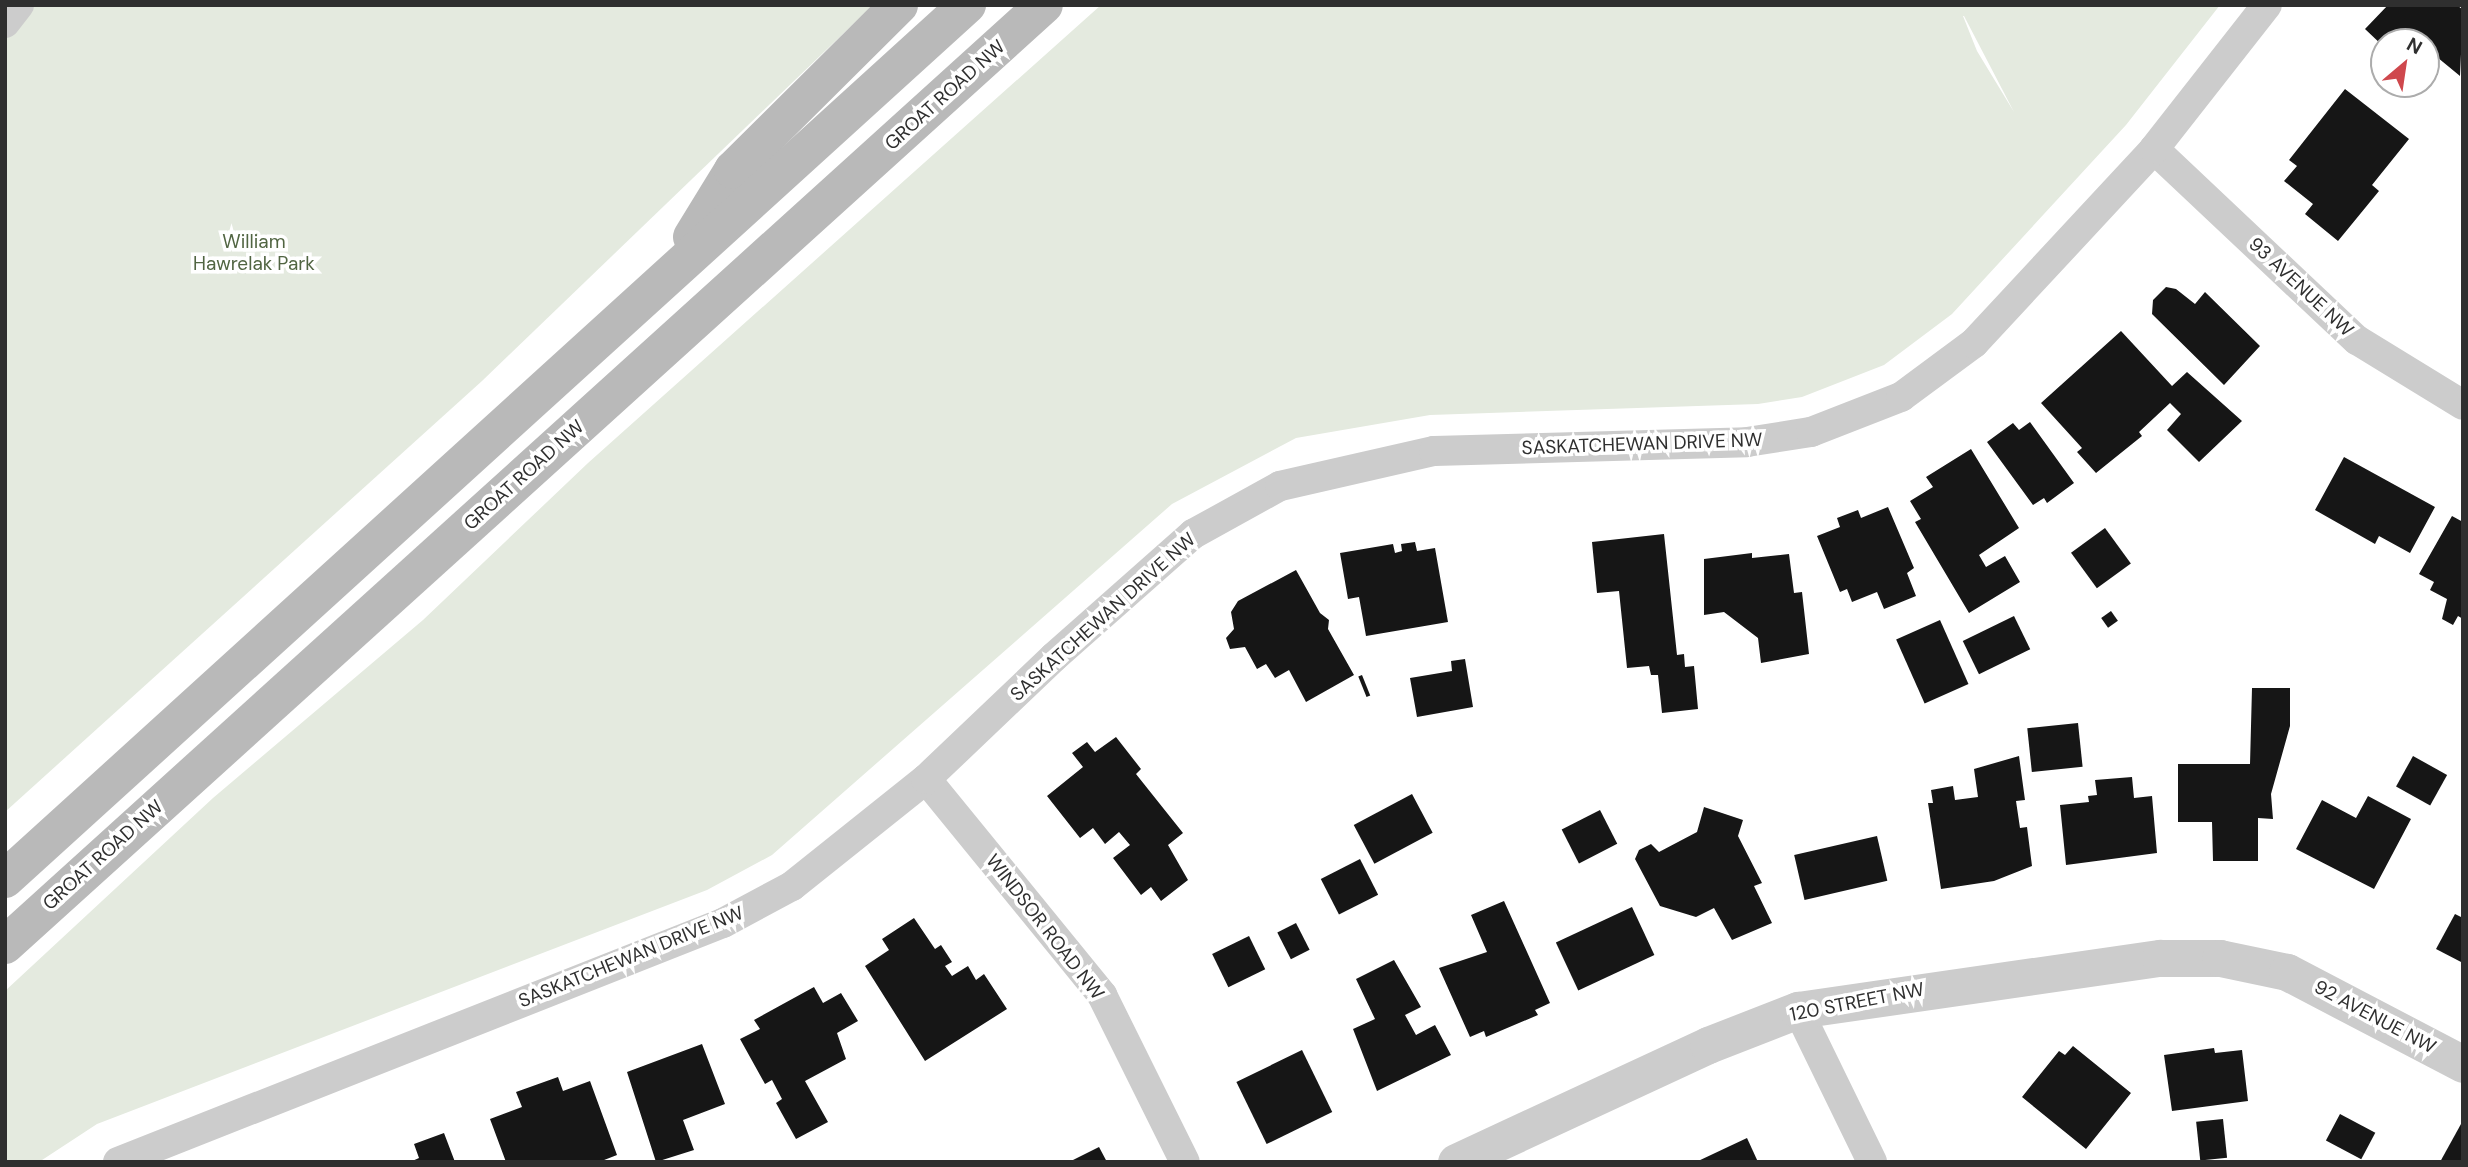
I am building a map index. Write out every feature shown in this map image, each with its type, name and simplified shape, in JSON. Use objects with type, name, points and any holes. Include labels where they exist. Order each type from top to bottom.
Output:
[{"type":"main road","points":[[671,270],[733,170],[899,5]]},
{"type":"main road","points":[[5,879],[671,270],[967,5]]},
{"type":"main road","name":"GROAT ROAD NW","points":[[5,945],[1044,5]]},
{"type":"street","points":[[5,23],[19,5]]},
{"type":"street","name":"SASKATCHEWAN DRIVE NW","points":[[118,1162],[723,923],[792,886],[926,779],[1054,657],[1194,534],[1280,486],[1434,451],[1747,442],[1811,432],[1901,397],[1974,343],[2154,149],[2267,5]]},
{"type":"street","name":"93 AVENUE NW","points":[[2154,149],[2357,340],[2463,405]]},
{"type":"street","name":"WINDSOR ROAD NW","points":[[926,779],[1102,995],[1185,1162]]},
{"type":"street","name":"120 STREET NW","points":[[1456,1162],[1708,1045],[1798,1010],[2160,958],[2220,958],[2287,972]]},
{"type":"street","name":"92 AVENUE NW","points":[[2287,972],[2463,1064]]},
{"type":"street","points":[[1798,1010],[1872,1162]]},
{"type":"green space","name":"William Hawrelak Park","points":[[5,5],[873,5],[482,381],[5,812]]},
{"type":"green space","points":[[1101,5],[2220,5],[2126,125],[1952,314],[1884,365],[1802,397],[1758,404],[1430,415],[1296,438],[1172,504],[772,855],[707,890],[97,1124],[39,1162],[5,1162],[5,991],[213,798],[423,620],[588,463]],"holes":[[[1964,16],[2014,112],[1977,51]]]},
{"type":"building","points":[[2388,5],[2457,5],[2463,10],[2460,76],[2440,60],[2440,28],[2370,28],[2370,34],[2365,29]]},
{"type":"building","points":[[2345,89],[2409,139],[2372,185],[2379,191],[2338,241],[2305,214],[2313,204],[2284,181],[2297,166],[2289,160]]},
{"type":"building","points":[[2166,287],[2176,289],[2195,304],[2205,292],[2260,346],[2224,385],[2152,314],[2153,300]]},
{"type":"building","points":[[2121,331],[2172,386],[2187,372],[2242,421],[2199,462],[2167,430],[2181,414],[2170,403],[2139,432],[2142,436],[2096,473],[2077,452],[2082,448],[2041,403]]},
{"type":"building","points":[[2030,422],[2074,483],[2047,503],[2044,498],[2033,505],[1987,442],[2013,423],[2019,430]]},
{"type":"building","points":[[1971,449],[2019,528],[1979,555],[1986,567],[2005,556],[2020,582],[1969,613],[1915,522],[1921,519],[1910,501],[1933,487],[1926,477]]},
{"type":"building","points":[[2344,457],[2435,507],[2410,553],[2379,536],[2375,544],[2315,510]]},
{"type":"building","points":[[1888,507],[1914,568],[1907,573],[1916,596],[1884,609],[1877,592],[1852,602],[1847,589],[1840,592],[1817,536],[1840,527],[1837,518],[1858,510],[1861,518]]},
{"type":"building","points":[[2452,516],[2463,522],[2463,619],[2458,616],[2453,625],[2442,619],[2447,599],[2430,590],[2434,582],[2419,574]]},
{"type":"building","points":[[2105,528],[2131,564],[2097,588],[2071,553]]},
{"type":"building","points":[[1664,534],[1677,655],[1684,654],[1685,667],[1694,666],[1698,709],[1662,713],[1658,675],[1651,675],[1649,666],[1627,668],[1619,591],[1597,593],[1592,542]]},
{"type":"building","points":[[1415,542],[1417,551],[1435,548],[1448,622],[1366,636],[1359,597],[1348,599],[1340,553],[1393,544],[1395,553],[1402,551],[1401,544]]},
{"type":"building","points":[[1752,553],[1752,558],[1789,554],[1794,593],[1802,592],[1809,654],[1761,663],[1758,638],[1724,612],[1704,615],[1704,559]]},
{"type":"building","points":[[1296,570],[1320,613],[1329,620],[1328,629],[1354,675],[1306,702],[1289,670],[1275,678],[1266,664],[1257,669],[1245,647],[1230,649],[1226,638],[1234,629],[1231,612],[1238,601]]},
{"type":"building","points":[[2111,611],[2118,621],[2108,628],[2101,618]]},
{"type":"building","points":[[2014,616],[2030,649],[1979,674],[1963,641]]},
{"type":"building","points":[[1940,620],[1968,684],[1925,703],[1896,640]]},
{"type":"building","points":[[1465,659],[1473,707],[1417,717],[1410,678],[1452,671],[1451,661]]},
{"type":"building","points":[[1362,675],[1370,695],[1367,697],[1358,676]]},
{"type":"building","points":[[2252,688],[2290,688],[2290,726],[2271,794],[2273,819],[2258,818],[2258,861],[2213,861],[2212,822],[2178,822],[2178,764],[2250,764]]},
{"type":"building","points":[[2078,723],[2083,767],[2032,772],[2027,728]]},
{"type":"building","points":[[1116,737],[1141,769],[1136,774],[1183,833],[1168,845],[1188,880],[1161,901],[1151,887],[1141,895],[1113,858],[1130,845],[1119,832],[1105,844],[1093,828],[1080,838],[1047,796],[1083,767],[1072,753],[1087,742],[1095,752]]},
{"type":"building","points":[[2019,756],[2025,800],[2016,801],[2020,828],[2027,827],[2032,866],[1994,881],[1941,889],[1928,803],[1933,803],[1931,790],[1953,786],[1955,800],[1978,797],[1974,769]]},
{"type":"building","points":[[2413,756],[2447,775],[2430,806],[2396,787]]},
{"type":"building","points":[[2132,777],[2134,798],[2152,796],[2157,853],[2066,865],[2060,805],[2089,802],[2088,796],[2097,795],[2095,780]]},
{"type":"building","points":[[1412,794],[1433,833],[1374,864],[1354,825]]},
{"type":"building","points":[[2368,796],[2411,819],[2374,889],[2296,849],[2322,800],[2356,818]]},
{"type":"building","points":[[1704,807],[1743,820],[1738,836],[1762,883],[1754,886],[1772,923],[1732,940],[1714,908],[1696,917],[1660,906],[1635,859],[1639,850],[1651,844],[1659,852],[1697,832]]},
{"type":"building","points":[[1600,810],[1617,844],[1579,863],[1562,830]]},
{"type":"building","points":[[1877,836],[1887,881],[1805,900],[1794,855]]},
{"type":"building","points":[[1360,859],[1378,895],[1339,915],[1321,879]]},
{"type":"building","points":[[1504,901],[1550,1003],[1535,1010],[1538,1015],[1486,1037],[1484,1031],[1470,1037],[1439,968],[1487,952],[1471,915]]},
{"type":"building","points":[[1632,907],[1654,955],[1578,991],[1556,942]]},
{"type":"building","points":[[2455,914],[2463,918],[2463,963],[2436,949]]},
{"type":"building","points":[[914,918],[935,949],[941,945],[952,962],[945,966],[952,976],[968,966],[976,980],[984,974],[1007,1009],[925,1061],[865,966],[889,950],[882,939]]},
{"type":"building","points":[[1296,923],[1310,950],[1291,959],[1277,933]]},
{"type":"building","points":[[1249,936],[1265,969],[1228,987],[1212,954]]},
{"type":"building","points":[[1394,960],[1421,1007],[1405,1015],[1416,1035],[1435,1025],[1451,1055],[1377,1091],[1353,1029],[1375,1019],[1356,979]]},
{"type":"building","points":[[814,987],[823,1003],[841,993],[858,1021],[837,1033],[846,1059],[805,1081],[828,1122],[796,1139],[776,1103],[782,1099],[772,1080],[765,1084],[740,1039],[760,1029],[754,1020]]},
{"type":"building","points":[[702,1044],[725,1104],[683,1120],[694,1150],[656,1162],[627,1072]]},
{"type":"building","points":[[2073,1046],[2131,1093],[2086,1149],[2022,1097],[2059,1051],[2065,1055]]},
{"type":"building","points":[[2214,1048],[2215,1053],[2242,1050],[2248,1101],[2172,1111],[2164,1055]]},
{"type":"building","points":[[1302,1050],[1332,1112],[1267,1144],[1236,1082]]},
{"type":"building","points":[[558,1077],[563,1091],[590,1081],[617,1155],[599,1162],[506,1162],[490,1119],[522,1107],[516,1092]]},
{"type":"building","points":[[2340,1114],[2375,1133],[2361,1159],[2326,1140]]},
{"type":"building","points":[[2223,1119],[2227,1158],[2200,1161],[2196,1122]]},
{"type":"building","points":[[2461,1124],[2463,1162],[2440,1162]]},
{"type":"building","points":[[444,1133],[455,1162],[410,1162],[419,1158],[414,1144]]},
{"type":"building","points":[[1747,1138],[1758,1162],[1696,1162]]},
{"type":"building","points":[[1099,1147],[1107,1162],[1069,1162]]}]
